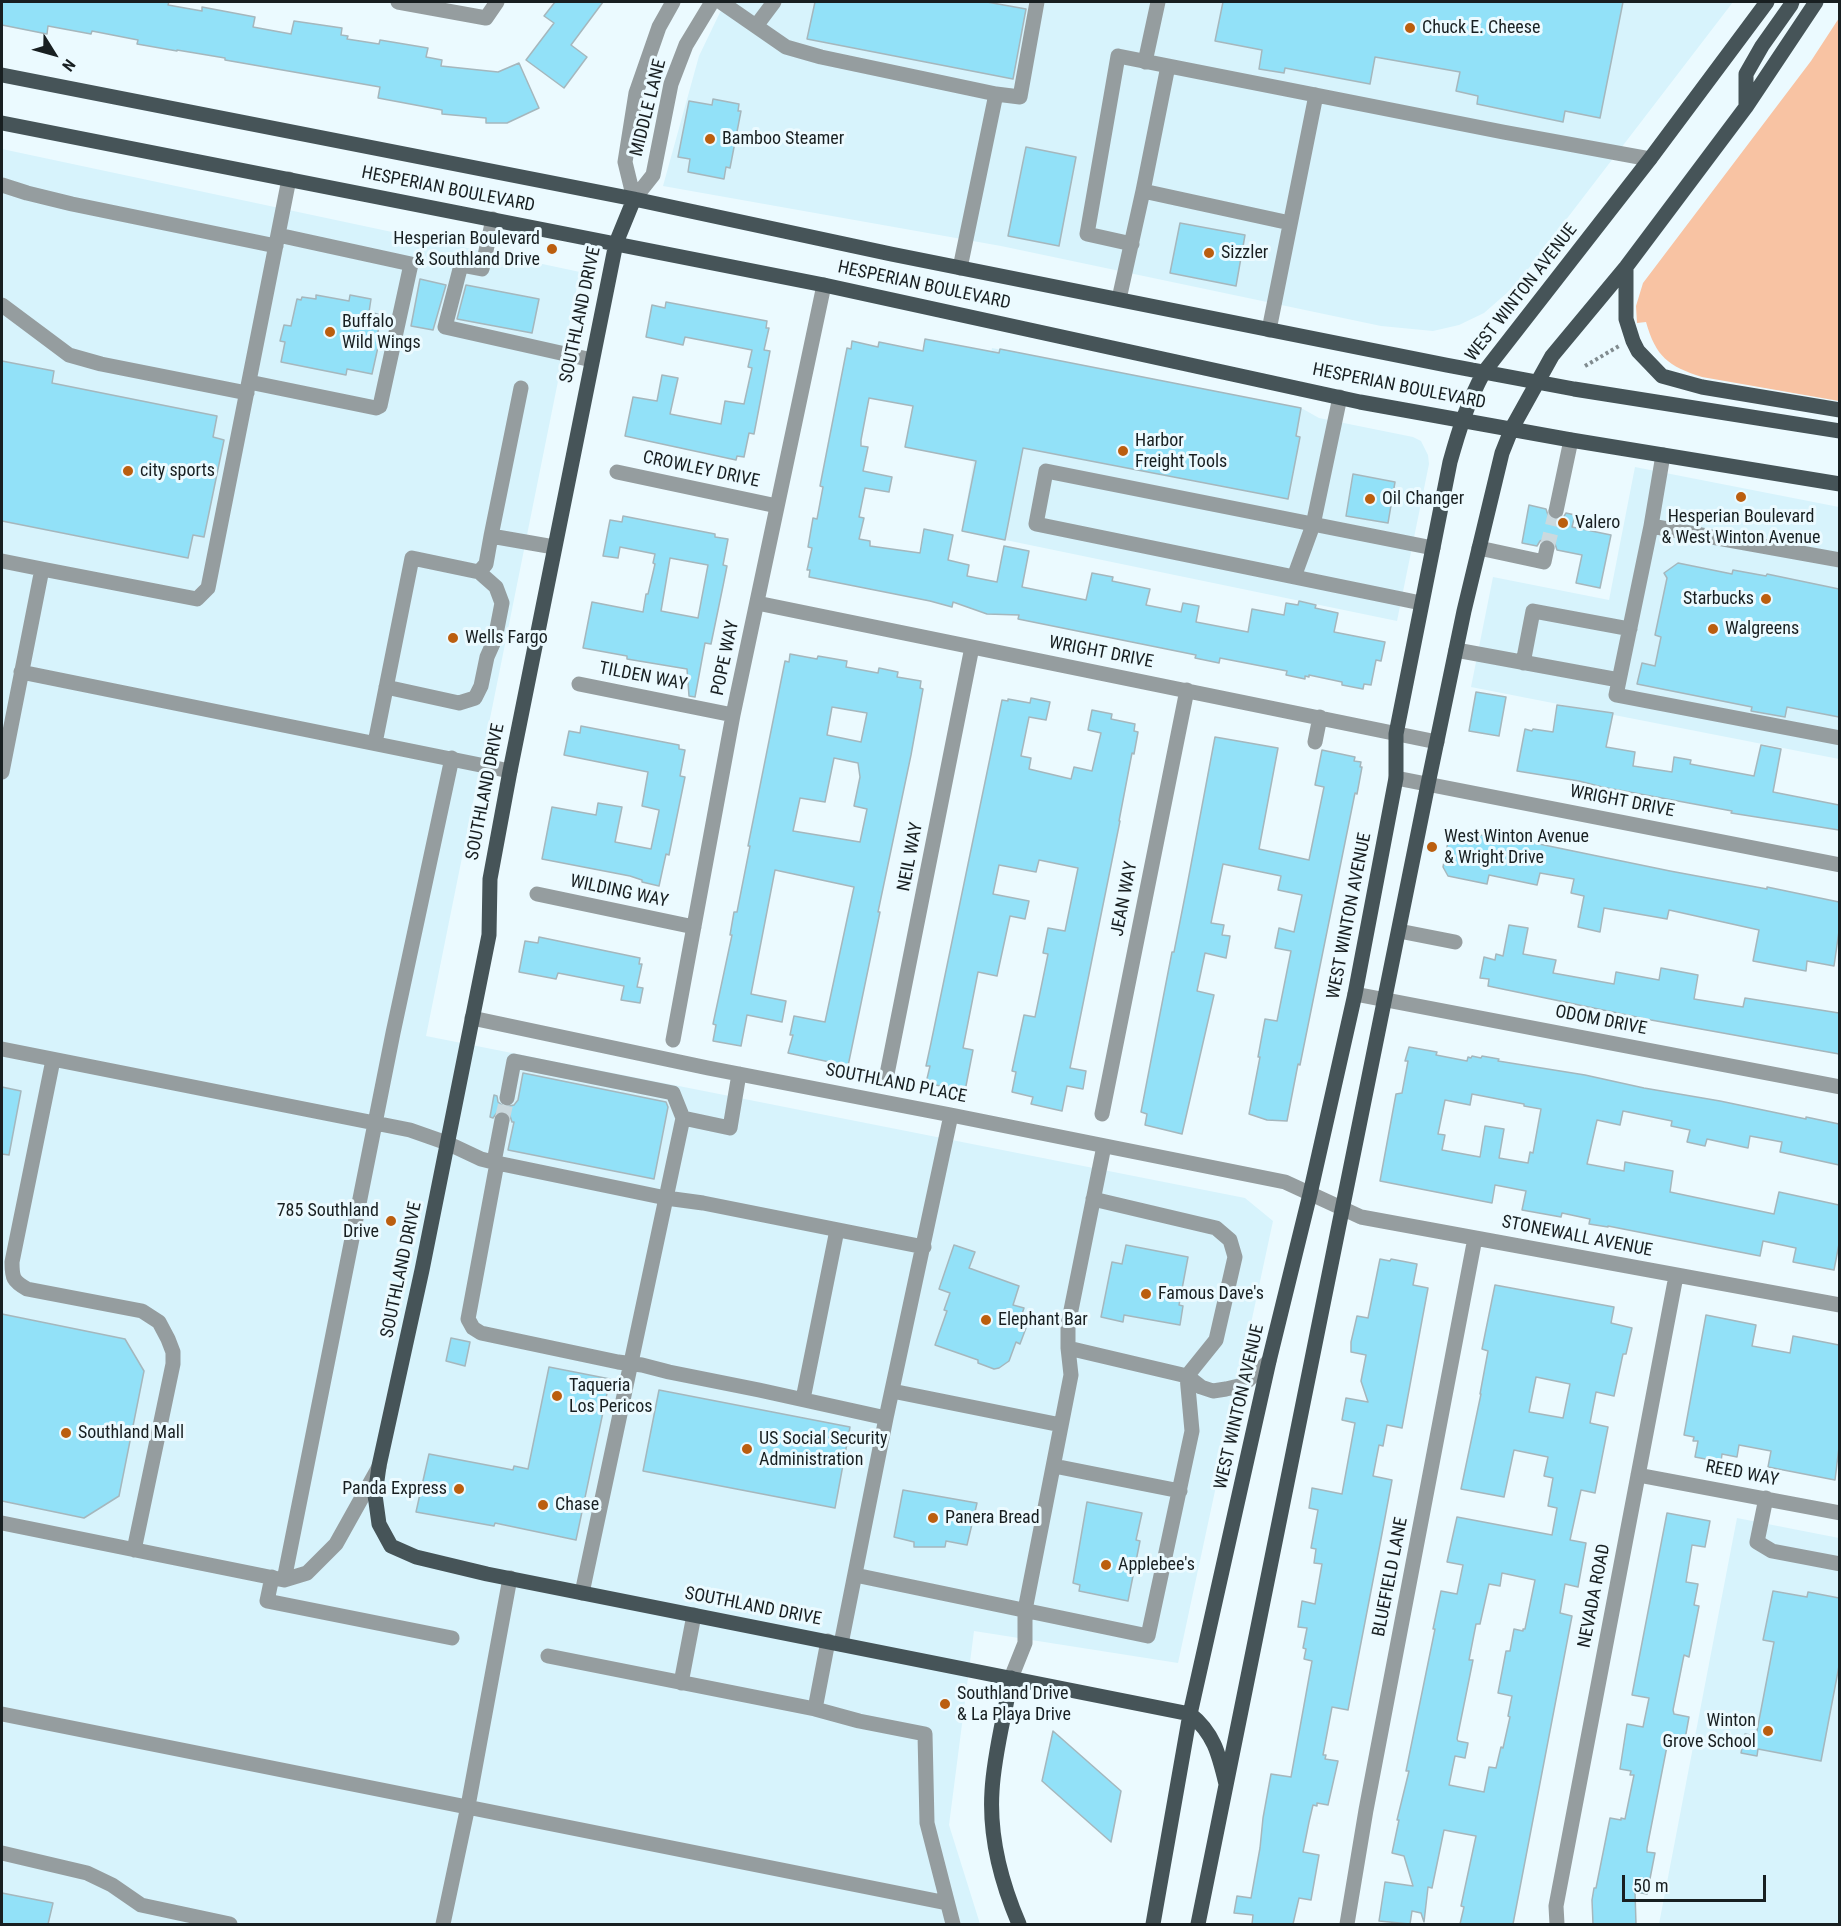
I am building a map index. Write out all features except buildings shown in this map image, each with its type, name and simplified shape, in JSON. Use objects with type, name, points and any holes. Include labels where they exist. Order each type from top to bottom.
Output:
[{"type":"main road","name":"WEST WINTON AVENUE","points":[[1153,1924],[1190,1713],[1355,994],[1396,778],[1396,734],[1450,462],[1462,419],[1471,394],[1484,372],[1650,159],[1767,2]]},
{"type":"main road","points":[[1746,107],[1746,74],[1792,2]]},
{"type":"main road","points":[[1198,1924],[1428,784],[1479,548],[1503,453],[1512,428],[1552,356],[1626,267],[1746,107],[1816,2]]},
{"type":"main road","name":"HESPERIAN BOULEVARD","points":[[2,75],[634,199],[960,268],[1484,372],[1839,432]]},
{"type":"main road","name":"HESPERIAN BOULEVARD","points":[[2,123],[824,285],[1340,397],[1571,440],[1839,484]]},
{"type":"main road","name":"SOUTHLAND DRIVE","points":[[634,199],[616,243],[510,771],[490,879],[489,935],[422,1270],[379,1466],[375,1495],[380,1524],[391,1545],[416,1557],[582,1593],[1190,1713]]},
{"type":"main road","points":[[1626,267],[1626,319],[1633,341],[1638,351],[1662,376],[1702,387],[1839,410]]},
{"type":"main road","points":[[1011,1678],[993,1780],[992,1824],[994,1846],[1001,1875],[1019,1924]]},
{"type":"main road","points":[[1190,1713],[1202,1724],[1210,1736],[1219,1754],[1226,1784]]},
{"type":"street","points":[[398,2],[486,18],[497,2]]},
{"type":"street","name":"MIDDLE LANE","points":[[634,199],[624,162],[636,93],[659,27],[673,2]]},
{"type":"street","name":"MIDDLE LANE","points":[[634,199],[653,175],[671,84],[686,45],[712,2]]},
{"type":"street","points":[[721,2],[786,47],[821,57],[1020,98],[1037,2]]},
{"type":"street","points":[[756,26],[774,2]]},
{"type":"street","points":[[1145,62],[1158,2]]},
{"type":"street","points":[[1132,244],[1087,234],[1118,57],[1650,159]]},
{"type":"street","points":[[1119,299],[1168,66]]},
{"type":"street","points":[[960,268],[996,94]]},
{"type":"street","points":[[1269,330],[1316,96]]},
{"type":"street","points":[[2,561],[197,598],[208,588],[290,179]]},
{"type":"street","points":[[2,185],[72,204],[411,264],[380,406],[376,408],[101,364],[69,355],[2,305]]},
{"type":"street","points":[[1143,191],[1290,223]]},
{"type":"street","points":[[493,219],[482,269],[461,265],[446,327],[592,360]]},
{"type":"street","name":"POPE WAY","points":[[673,1040],[733,715],[824,285]]},
{"type":"street","points":[[479,572],[486,564],[521,388]]},
{"type":"street","points":[[1294,577],[1313,525],[1340,397]]},
{"type":"street","points":[[1556,511],[1571,440]]},
{"type":"street","points":[[1663,455],[1651,526],[1616,695],[1839,738]]},
{"type":"street","points":[[1421,603],[1036,524],[1046,471],[1433,548]]},
{"type":"street","name":"CROWLEY DRIVE","points":[[617,472],[777,506]]},
{"type":"street","points":[[1651,526],[1839,560]]},
{"type":"street","points":[[491,536],[554,548]]},
{"type":"street","points":[[1479,548],[1544,562],[1547,548]]},
{"type":"street","points":[[375,743],[386,687],[412,558],[479,572],[496,587],[502,603],[495,639],[487,657],[481,686],[474,698],[459,703],[386,687]]},
{"type":"street","points":[[2,772],[42,569]]},
{"type":"street","name":"WRIGHT DRIVE","points":[[757,603],[1437,742]]},
{"type":"street","points":[[1523,663],[1533,611],[1630,629]]},
{"type":"street","name":"NEIL WAY","points":[[887,1074],[972,647]]},
{"type":"street","points":[[1456,650],[1619,680]]},
{"type":"street","points":[[21,672],[510,771]]},
{"type":"street","name":"TILDEN WAY","points":[[579,684],[733,715]]},
{"type":"street","name":"JEAN WAY","points":[[1102,1114],[1187,690]]},
{"type":"street","points":[[1315,742],[1320,717]]},
{"type":"street","points":[[452,758],[278,1578],[267,1601],[452,1638]]},
{"type":"street","name":"WRIGHT DRIVE","points":[[1396,778],[1839,865]]},
{"type":"street","name":"WILDING WAY","points":[[537,894],[694,927]]},
{"type":"street","points":[[1400,931],[1455,942]]},
{"type":"street","name":"ODOM DRIVE","points":[[1355,994],[1839,1087]]},
{"type":"street","name":"SOUTHLAND PLACE","points":[[472,1018],[739,1074],[1286,1182],[1310,1194]]},
{"type":"street","points":[[2,1049],[410,1130],[447,1143],[481,1159],[666,1198],[703,1203],[924,1247]]},
{"type":"street","points":[[53,1060],[12,1262],[12,1276],[17,1283],[27,1289],[142,1311],[159,1322],[168,1339],[173,1364],[134,1550]]},
{"type":"street","points":[[507,1098],[514,1061],[673,1093],[683,1118],[582,1593]]},
{"type":"street","points":[[683,1118],[730,1128],[739,1074]]},
{"type":"street","points":[[815,1709],[855,1575],[951,1115]]},
{"type":"street","points":[[502,1120],[468,1318],[473,1328],[484,1333],[886,1418]]},
{"type":"street","points":[[1011,1678],[1025,1643],[1025,1610],[1071,1375],[1068,1325],[1104,1146]]},
{"type":"street","name":"STONEWALL AVENUE","points":[[1310,1194],[1361,1217],[1839,1305]]},
{"type":"street","points":[[855,1575],[1148,1636],[1192,1431],[1187,1376],[1216,1340],[1235,1257],[1230,1240],[1216,1228],[1093,1199]]},
{"type":"street","points":[[803,1399],[837,1230]]},
{"type":"street","name":"BLUEFIELD LANE","points":[[1347,1924],[1366,1810],[1475,1238]]},
{"type":"street","name":"NEVADA ROAD","points":[[1557,1924],[1556,1906],[1676,1276]]},
{"type":"street","points":[[1068,1348],[1187,1376],[1201,1387],[1213,1391],[1243,1385],[1269,1362]]},
{"type":"street","points":[[892,1391],[1061,1425]]},
{"type":"street","points":[[2,1523],[278,1578],[307,1573],[336,1544],[379,1466]]},
{"type":"street","points":[[1054,1466],[1180,1491]]},
{"type":"street","name":"REED WAY","points":[[1638,1474],[1839,1513]]},
{"type":"street","points":[[1766,1498],[1757,1542],[1773,1551],[1839,1564]]},
{"type":"street","points":[[443,1924],[468,1806],[510,1578]]},
{"type":"street","points":[[681,1683],[694,1615]]},
{"type":"street","points":[[548,1656],[815,1709],[859,1721],[925,1734],[927,1823],[953,1924]]},
{"type":"street","points":[[2,1714],[947,1903]]},
{"type":"street","points":[[2,1853],[87,1873],[112,1885],[148,1908],[230,1924]]},
{"type":"path","points":[[1584,366],[1623,345]]},
{"type":"shaded area","points":[[725,2],[1733,2],[1529,268],[1508,292],[1484,313],[1459,325],[1433,331],[1381,326],[1001,246],[663,186],[699,56]]},
{"type":"shaded area","points":[[1839,18],[1839,401],[1702,377],[1680,369],[1659,352],[1646,322],[1637,323],[1636,306],[1643,283],[1811,61]]},
{"type":"shaded area","points":[[2,149],[580,272],[426,1036],[1245,1198],[1273,1221],[1178,1663],[974,1631],[949,1825],[980,1924],[2,1924]]},
{"type":"shaded area","points":[[992,348],[1303,409],[1319,418],[1413,437],[1421,441],[1428,455],[1429,464],[1397,621],[962,531]]},
{"type":"shaded area","points":[[1635,467],[1839,507],[1839,759],[1471,687],[1493,577],[1609,600]]},
{"type":"shaded area","name":"Winton Grove School","points":[[1737,1518],[1839,1538],[1839,1924],[1659,1924]]},
{"type":"tunnel","points":[[1547,548],[1556,511]]},
{"type":"tunnel","points":[[502,1120],[507,1098]]},
{"type":"place","name":"Chuck E. Cheese","points":[[1410,28]]},
{"type":"place","name":"Bamboo Steamer","points":[[710,139]]},
{"type":"place","name":"Hesperian Boulevard & Southland Drive","points":[[552,249]]},
{"type":"place","name":"Sizzler","points":[[1209,253]]},
{"type":"place","name":"Buffalo Wild Wings","points":[[330,332]]},
{"type":"place","name":"Harbor Freight Tools","points":[[1123,451]]},
{"type":"place","name":"city sports","points":[[128,471]]},
{"type":"place","name":"Hesperian Boulevard & West Winton Avenue","points":[[1741,497]]},
{"type":"place","name":"Oil Changer","points":[[1370,499]]},
{"type":"place","name":"Valero","points":[[1563,523]]},
{"type":"place","name":"Starbucks","points":[[1766,599]]},
{"type":"place","name":"Walgreens","points":[[1713,629]]},
{"type":"place","name":"Wells Fargo","points":[[453,638]]},
{"type":"place","name":"West Winton Avenue & Wright Drive","points":[[1432,847]]},
{"type":"place","name":"785 Southland Drive","points":[[391,1221]]},
{"type":"place","name":"Famous Dave's","points":[[1146,1294]]},
{"type":"place","name":"Elephant Bar","points":[[986,1320]]},
{"type":"place","name":"Taqueria Los Pericos","points":[[557,1396]]},
{"type":"place","name":"Southland Mall","points":[[66,1433]]},
{"type":"place","name":"US Social Security Administration","points":[[747,1449]]},
{"type":"place","name":"Panda Express","points":[[459,1489]]},
{"type":"place","name":"Chase","points":[[543,1505]]},
{"type":"place","name":"Panera Bread","points":[[933,1518]]},
{"type":"place","name":"Applebee's","points":[[1106,1565]]},
{"type":"place","name":"Southland Drive & La Playa Drive","points":[[945,1704]]},
{"type":"place","name":"Winton Grove School","points":[[1768,1731]]}]
